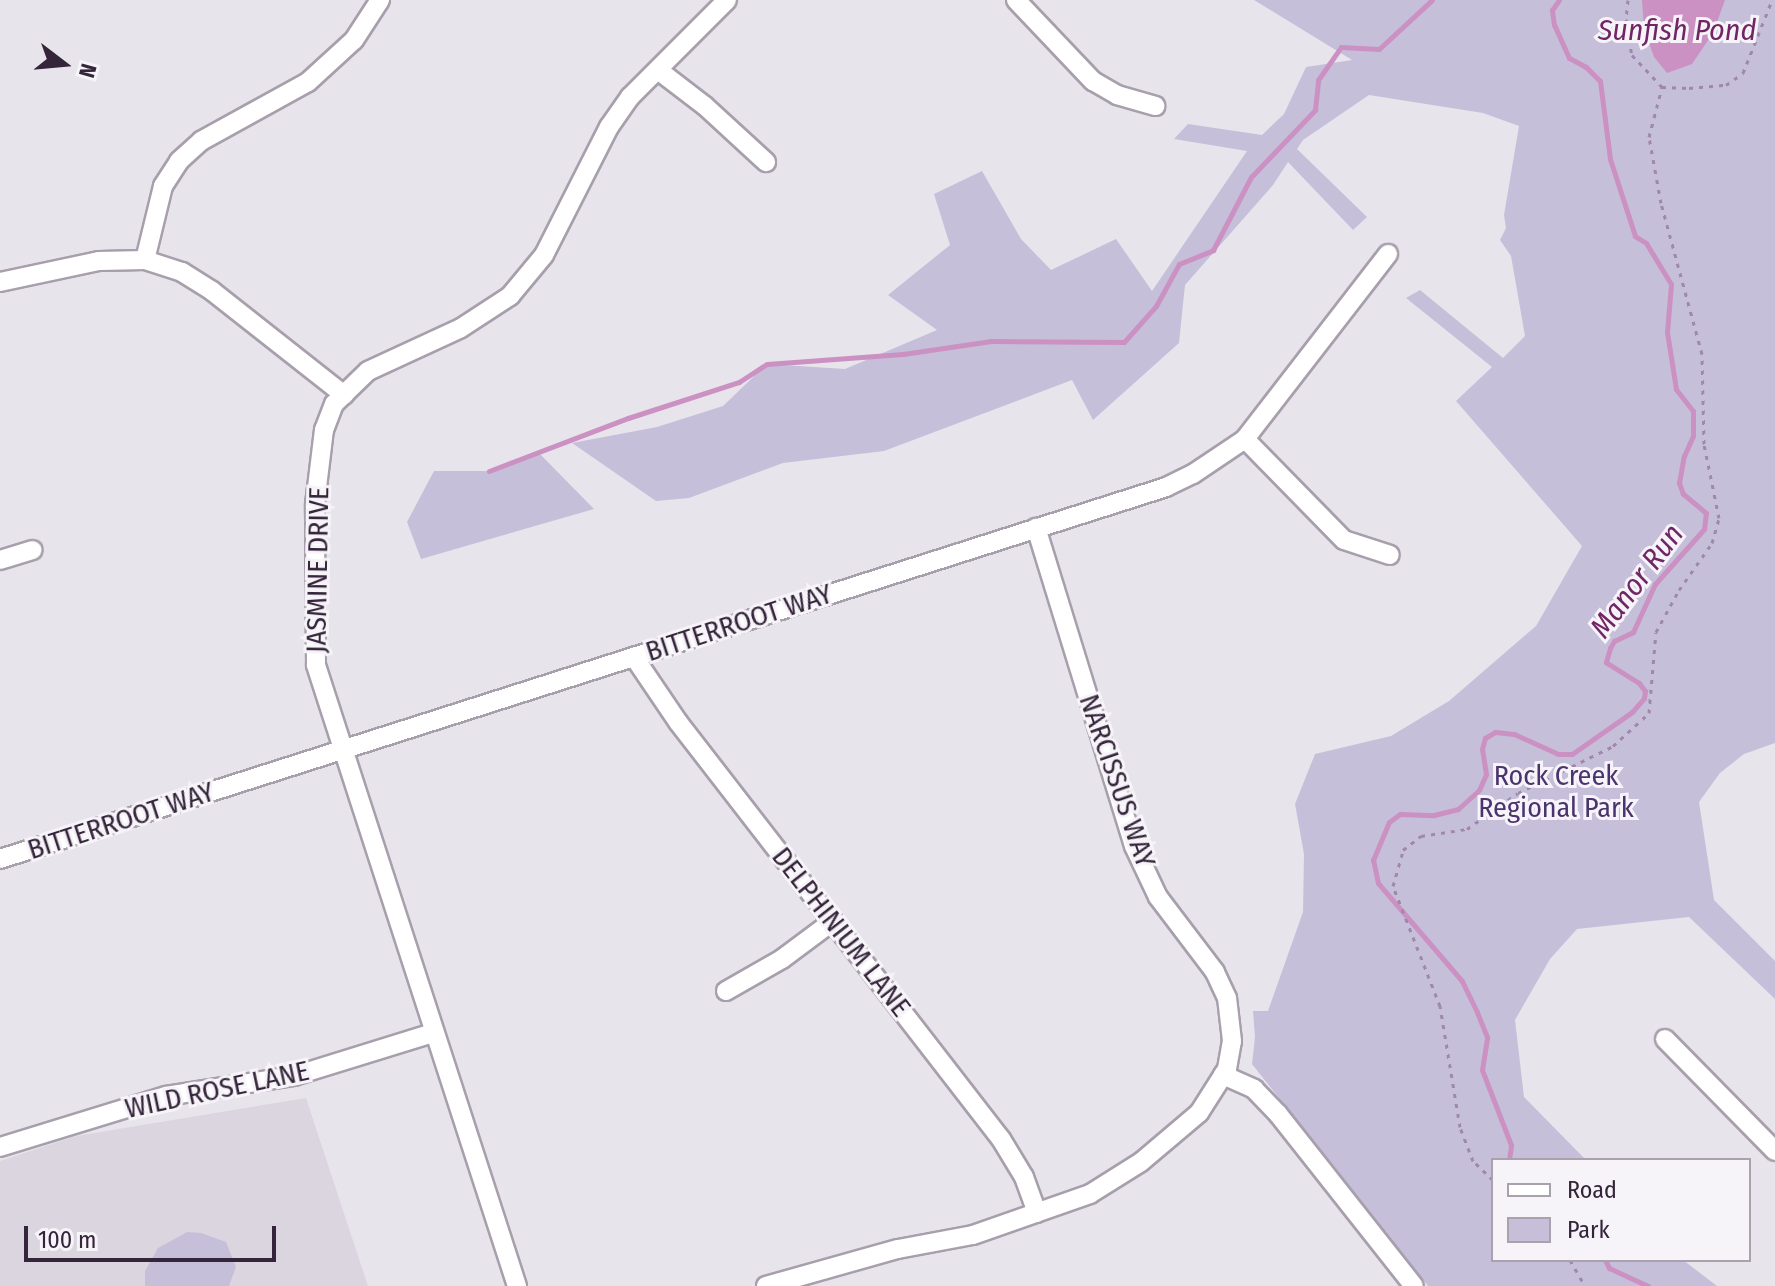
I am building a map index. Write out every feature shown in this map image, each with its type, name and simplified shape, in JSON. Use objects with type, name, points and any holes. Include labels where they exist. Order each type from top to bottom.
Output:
[{"type":"street","points":[[145,260],[163,186],[179,161],[201,141],[308,82],[354,40],[380,0]]},
{"type":"street","name":"JASMINE DRIVE","points":[[517,1286],[316,665],[315,504],[324,430],[334,404],[368,371],[461,328],[510,296],[544,255],[609,127],[630,97],[727,0]]},
{"type":"street","points":[[1016,0],[1093,81],[1117,95],[1155,106]]},
{"type":"street","points":[[658,70],[705,106],[766,162]]},
{"type":"street","name":"BITTERROOT WAY","points":[[0,859],[1166,487],[1193,474],[1245,439],[1388,254]]},
{"type":"street","points":[[0,282],[99,261],[145,260],[182,272],[212,291],[344,395]]},
{"type":"street","points":[[1245,439],[1344,540],[1390,555]]},
{"type":"street","name":"NARCISSUS WAY","points":[[766,1286],[898,1249],[973,1235],[1090,1194],[1141,1162],[1199,1113],[1223,1075],[1232,1041],[1227,998],[1215,972],[1158,897],[1134,846],[1036,528]]},
{"type":"street","points":[[0,560],[33,550]]},
{"type":"street","name":"DELPHINIUM LANE","points":[[634,657],[678,722],[1001,1139],[1024,1177],[1037,1213]]},
{"type":"street","points":[[726,991],[782,959],[833,921]]},
{"type":"street","name":"WILD ROSE LANE","points":[[0,1147],[166,1096],[294,1076],[433,1033]]},
{"type":"street","points":[[1665,1039],[1775,1151]]},
{"type":"street","points":[[1223,1075],[1254,1089],[1278,1114],[1414,1286]]},
{"type":"path","points":[[1628,0],[1626,19],[1632,55],[1662,87],[1726,85],[1743,73],[1772,0]]},
{"type":"path","points":[[1491,1178],[1473,1161],[1460,1127],[1440,1006],[1393,886],[1403,850],[1421,836],[1467,829],[1518,793],[1613,746],[1649,713],[1656,632],[1712,543],[1719,518],[1704,444],[1702,354],[1661,203],[1649,137],[1662,87]]},
{"type":"path","points":[[1571,1262],[1585,1286]]},
{"type":"shaded area","points":[[306,1098],[368,1286],[0,1286],[0,1161],[76,1136]]},
{"type":"green space","name":"Rock Creek Regional Park","points":[[1254,0],[1775,0],[1775,743],[1744,754],[1720,773],[1699,802],[1714,900],[1775,961],[1775,999],[1689,917],[1577,929],[1550,959],[1515,1020],[1524,1097],[1584,1158],[1491,1158],[1491,1262],[1686,1262],[1717,1286],[1428,1286],[1252,1064],[1255,1037],[1253,1011],[1268,1011],[1303,912],[1304,854],[1295,804],[1315,754],[1391,736],[1449,701],[1536,626],[1582,546],[1456,401],[1492,367],[1406,298],[1420,290],[1503,358],[1525,336],[1511,256],[1500,240],[1506,228],[1504,215],[1519,126],[1483,113],[1369,95],[1303,140],[1297,149],[1367,217],[1353,230],[1288,162],[1273,185],[1185,285],[1179,343],[1093,420],[1072,380],[884,451],[783,463],[689,498],[656,501],[572,443],[657,427],[723,406],[767,364],[845,369],[937,330],[888,295],[950,245],[934,194],[982,171],[1021,239],[1051,270],[1116,239],[1152,291],[1247,151],[1174,139],[1188,124],[1262,135],[1284,114],[1306,67],[1352,60]]},
{"type":"green space","points":[[538,452],[594,509],[421,559],[407,522],[434,471],[489,471]]},
{"type":"green space","points":[[187,1232],[201,1233],[226,1242],[236,1267],[229,1286],[145,1286],[145,1271],[158,1248]]},
{"type":"water","name":"Sunfish Pond","points":[[1642,0],[1725,0],[1713,33],[1692,64],[1667,73],[1654,57],[1644,29]]},
{"type":"waterway","points":[[489,471],[628,418],[739,382],[767,364],[903,354],[991,341],[1124,342],[1156,306],[1179,264],[1213,250],[1251,177],[1315,110],[1318,80],[1341,47],[1379,49],[1432,0]]},
{"type":"waterway","name":"Manor Run","points":[[1509,1158],[1511,1145],[1482,1070],[1487,1037],[1477,1012],[1462,981],[1378,883],[1373,860],[1389,822],[1400,814],[1434,815],[1458,809],[1479,790],[1486,774],[1482,749],[1485,738],[1495,732],[1514,734],[1558,754],[1572,754],[1632,712],[1644,698],[1645,691],[1639,683],[1606,662],[1610,648],[1614,641],[1633,632],[1655,584],[1704,529],[1706,513],[1683,494],[1679,483],[1684,456],[1693,436],[1693,411],[1676,389],[1667,332],[1671,284],[1646,243],[1635,236],[1610,159],[1600,81],[1586,67],[1569,58],[1554,25],[1552,10],[1559,0]]},
{"type":"waterway","name":"Manor Run","points":[[1606,1262],[1609,1268],[1648,1286]]}]
